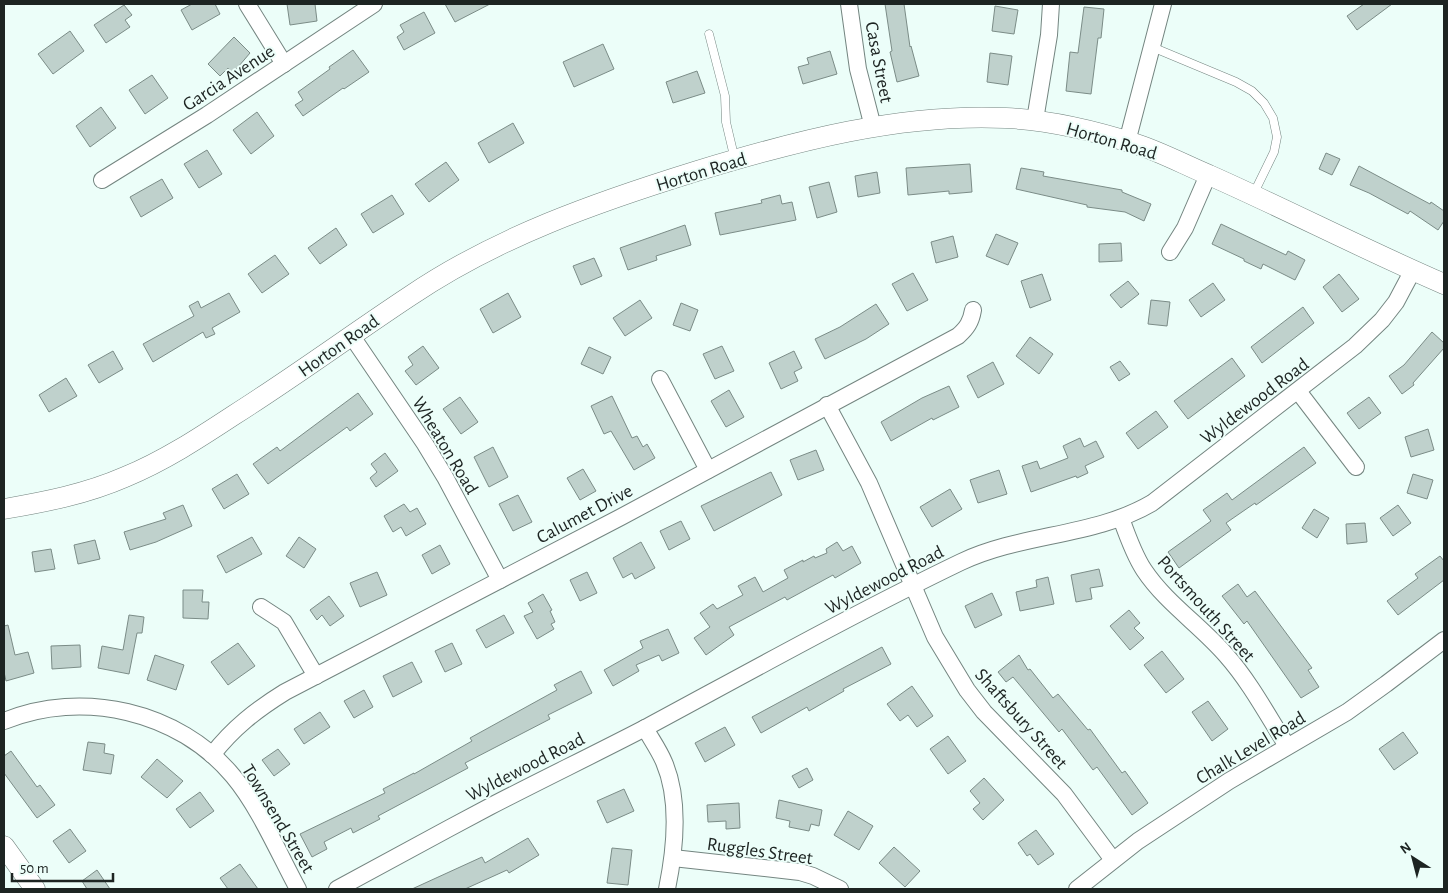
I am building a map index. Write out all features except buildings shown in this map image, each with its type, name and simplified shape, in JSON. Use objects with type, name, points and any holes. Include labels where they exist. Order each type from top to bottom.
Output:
[{"type":"street","points":[[247,4],[284,64]]},
{"type":"street","name":"Garcia Avenue","points":[[102,180],[208,115],[374,4]]},
{"type":"street","name":"Casa Street","points":[[849,4],[858,69],[873,127]]},
{"type":"street","points":[[1036,120],[1049,35],[1051,4]]},
{"type":"street","points":[[1127,142],[1163,4]]},
{"type":"street","name":"Horton Road","points":[[4,509],[47,502],[82,493],[124,478],[154,464],[183,448],[279,386],[432,281],[509,239],[651,185],[735,160],[873,127],[966,118],[1036,120],[1093,132],[1165,155],[1253,194],[1444,284]]},
{"type":"street","points":[[1170,252],[1185,228],[1208,175]]},
{"type":"street","name":"Wyldewood Road","points":[[336,889],[486,808],[645,728],[912,586],[967,559],[1121,518],[1152,503],[1355,346],[1382,320],[1396,302],[1413,270]]},
{"type":"street","name":"Calumet Drive","points":[[212,755],[225,738],[256,711],[285,692],[708,470],[958,336],[971,321],[973,310]]},
{"type":"street","name":"Wheaton Road","points":[[351,335],[425,444],[445,477],[500,580]]},
{"type":"street","points":[[660,378],[708,470]]},
{"type":"street","points":[[1298,391],[1356,468]]},
{"type":"street","name":"Shaftsbury Street","points":[[827,405],[869,483],[935,637],[967,690],[984,712],[1064,794],[1113,860]]},
{"type":"street","name":"Portsmouth Street","points":[[1121,518],[1143,569],[1174,606],[1227,656],[1287,746]]},
{"type":"street","points":[[261,607],[284,622],[316,676]]},
{"type":"street","name":"Chalk Level Road","points":[[1077,889],[1138,841],[1204,797],[1347,712],[1444,640]]},
{"type":"street","name":"Townsend Street","points":[[4,720],[36,711],[66,706],[108,708],[145,717],[173,729],[224,765],[243,789],[298,889]]},
{"type":"street","points":[[645,728],[664,762],[671,784],[674,809],[673,858],[667,889]]},
{"type":"street","points":[[4,846],[34,889]]},
{"type":"street","name":"Ruggles Street","points":[[673,858],[800,872],[840,889]]},
{"type":"lane","points":[[709,34],[725,96],[726,122],[735,160]]},
{"type":"lane","points":[[1152,47],[1236,82],[1252,91],[1264,103],[1273,118],[1277,137],[1274,152],[1253,194]]}]
